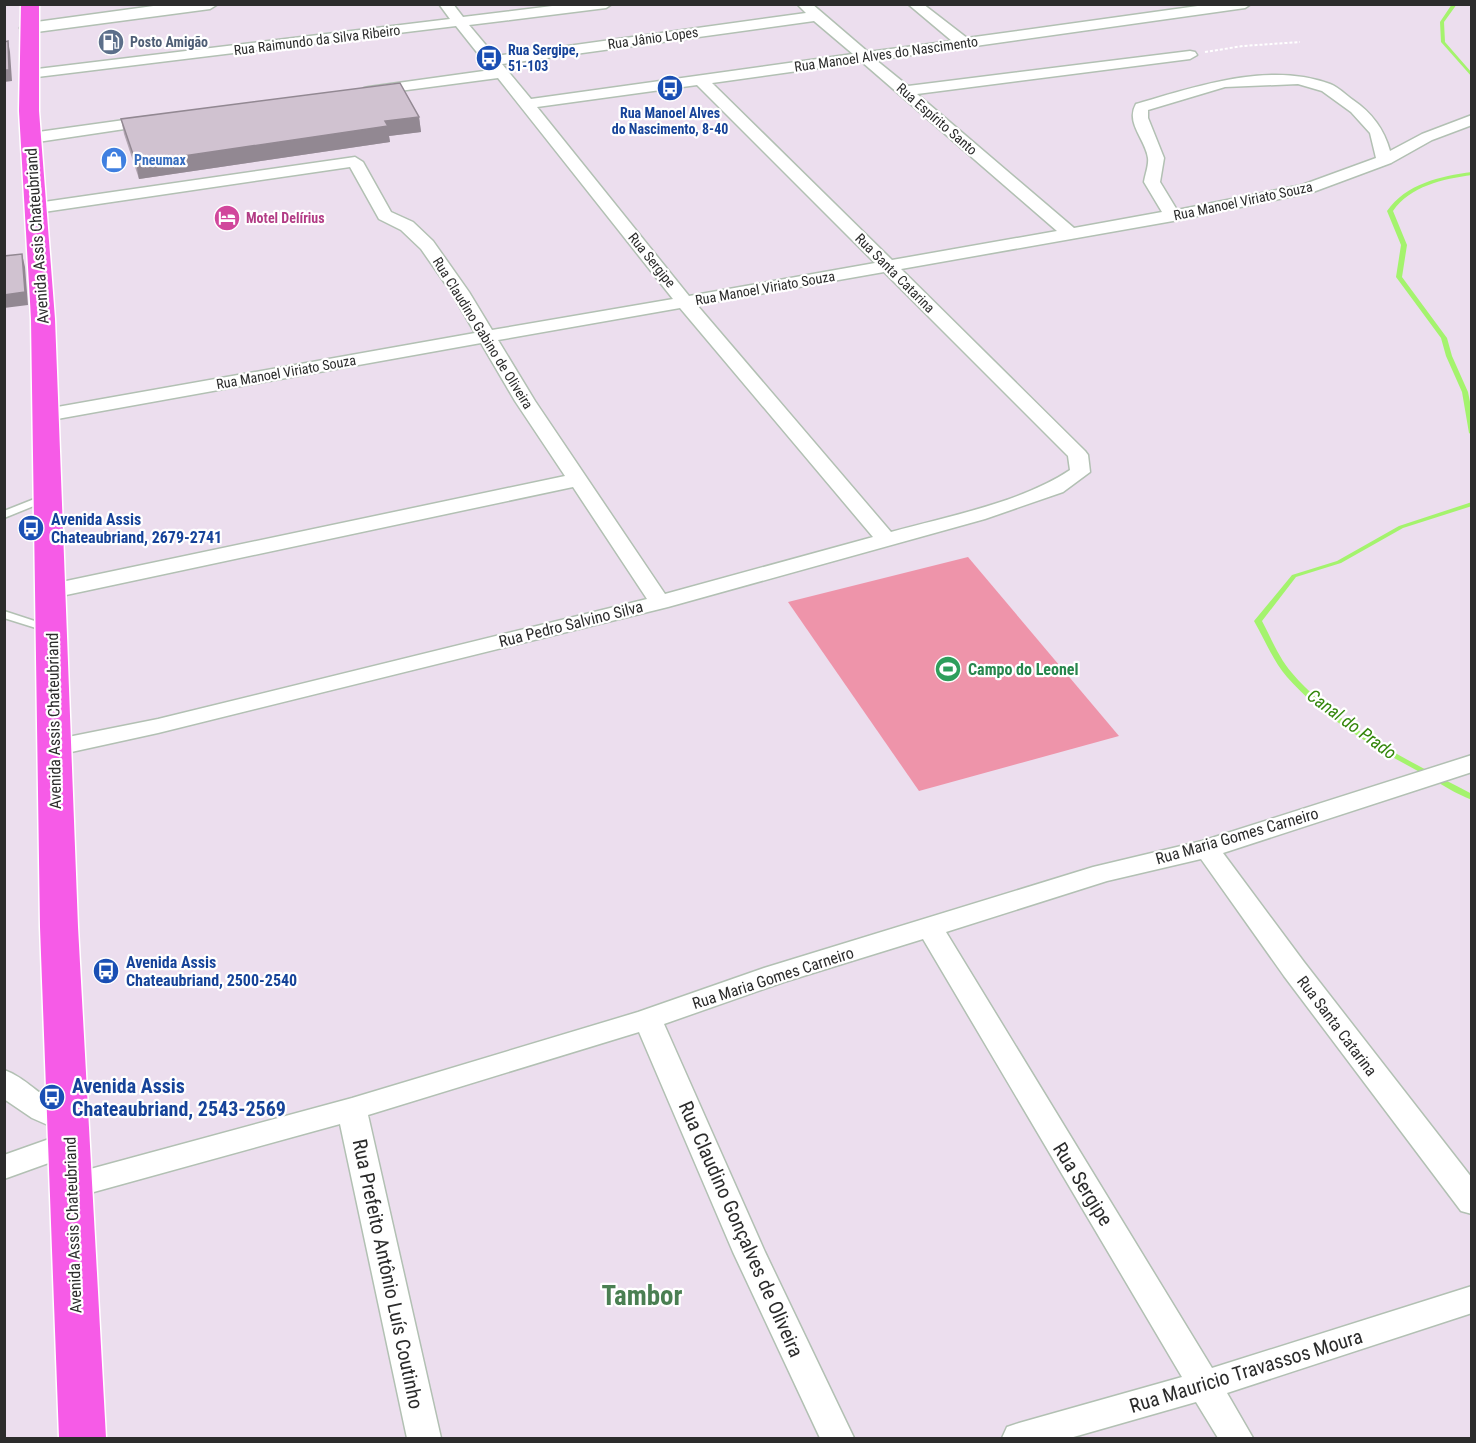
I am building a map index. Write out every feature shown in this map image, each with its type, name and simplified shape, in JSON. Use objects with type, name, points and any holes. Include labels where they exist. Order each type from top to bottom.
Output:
[{"type":"main road","name":"Avenida Assis Chateubriand","points":[[29,16],[31,138],[43,319],[47,497],[52,591],[53,748],[83,1438]]},
{"type":"street","points":[[29,16],[210,4]]},
{"type":"street","name":"Rua Sergipe","points":[[445,4],[685,302],[886,539]]},
{"type":"street","name":"Rua Raimundo da Silva Ribeiro","points":[[29,74],[606,4]]},
{"type":"street","name":"Rua Espírito Santo","points":[[803,4],[1071,234]]},
{"type":"street","points":[[914,4],[964,43]]},
{"type":"street","name":"Rua Manoel Alves do Nascimento","points":[[527,104],[1245,4]]},
{"type":"street","name":"Rua Jânio Lopes","points":[[490,61],[817,16]]},
{"type":"street","points":[[904,91],[1190,55]]},
{"type":"street","points":[[360,93],[501,73]]},
{"type":"street","name":"Rua Santa Catarina","points":[[701,80],[1078,455],[1080,472]]},
{"type":"street","points":[[1173,216],[1152,182],[1156,158],[1140,118],[1141,107],[1224,83],[1298,80],[1327,88],[1356,109],[1377,132],[1385,160]]},
{"type":"street","points":[[31,138],[172,118]]},
{"type":"street","name":"Rua Manoel Viriato Souza","points":[[46,415],[1173,216],[1307,189],[1385,160],[1427,137],[1472,119]]},
{"type":"street","name":"Rua Claudino Gabino de Oliveira","points":[[36,208],[355,162],[386,215],[407,226],[427,245],[460,292],[525,401],[660,602]]},
{"type":"street","name":"Rua Pedro Salvino Silva","points":[[53,748],[158,726],[660,602],[978,514],[1056,488],[1080,472]]},
{"type":"street","points":[[52,591],[578,480]]},
{"type":"street","name":"Rua Maria Gomes Carneiro","points":[[4,1167],[70,1150],[352,1110],[648,1019],[774,975],[930,929],[1102,873],[1207,849],[1465,765]]},
{"type":"street","name":"Rua Santa Catarina","points":[[1207,849],[1294,969],[1472,1202]]},
{"type":"street","name":"Rua Sergipe","points":[[930,929],[1236,1438]]},
{"type":"street","name":"Rua Claudino Gonçalves de Oliveira","points":[[648,1019],[749,1252],[837,1438]]},
{"type":"street","points":[[4,1081],[22,1098],[45,1114],[70,1150]]},
{"type":"street","name":"Rua Prefeito Antônio Luís Coutinho","points":[[352,1110],[424,1438]]},
{"type":"street","name":"Rua Mauricio Travassos Moura","points":[[1019,1438],[1206,1385],[1472,1299]]},
{"type":"lane","points":[[4,515],[47,497]]},
{"type":"lane","points":[[4,614],[53,630]]},
{"type":"path","points":[[1190,55],[1243,46],[1300,42]]},
{"type":"shaded area","name":"Campo do Leonel","points":[[968,557],[1119,736],[919,791],[788,602]]},
{"type":"building","points":[[8,41],[9,70],[4,70],[4,42]]},
{"type":"building","points":[[400,83],[419,117],[385,121],[388,126],[136,163],[121,119]]},
{"type":"building","points":[[22,254],[25,292],[4,295],[4,256]]},
{"type":"waterway","name":"Canal do Prado","points":[[1455,4],[1442,22],[1443,42],[1472,76]]},
{"type":"waterway","name":"Canal do Prado","points":[[1472,173],[1438,180],[1414,189],[1404,195],[1390,211],[1404,245],[1399,277],[1444,338],[1449,356],[1465,392],[1472,433]]},
{"type":"waterway","name":"Canal do Prado","points":[[1472,504],[1401,527],[1339,562],[1294,576],[1258,621],[1285,670],[1309,695],[1376,744],[1472,798]]},
{"type":"place","name":"Posto Amigão","points":[[111,42]]},
{"type":"place","name":"Rua Sergipe, 51-103","points":[[489,58]]},
{"type":"place","name":"Rua Manoel Alves do Nascimento, 8-40","points":[[670,88]]},
{"type":"place","name":"Pneumax","points":[[114,160]]},
{"type":"place","name":"Motel Delírius","points":[[227,218]]},
{"type":"place","name":"Avenida Assis Chateaubriand, 2679-2741","points":[[31,528]]},
{"type":"place","name":"Campo do Leonel","points":[[948,669]]},
{"type":"place","name":"Avenida Assis Chateaubriand, 2500-2540","points":[[106,971]]},
{"type":"place","name":"Avenida Assis Chateaubriand, 2543-2569","points":[[52,1097]]},
{"type":"district","name":"Tambor","points":[[642,1296]]}]
